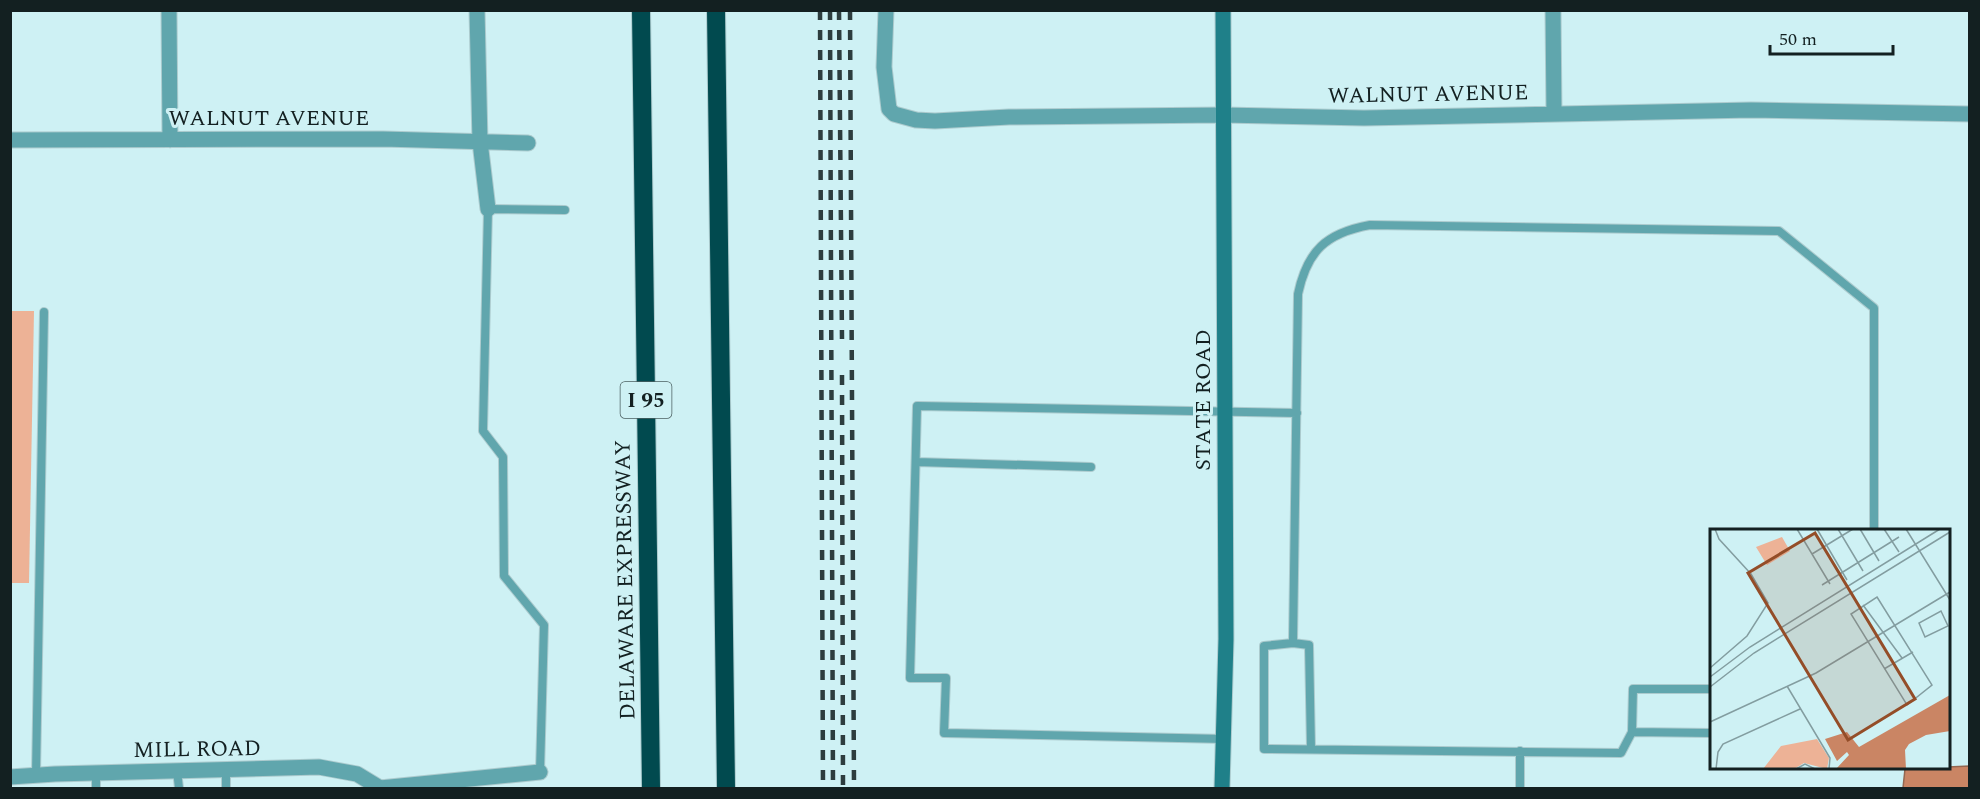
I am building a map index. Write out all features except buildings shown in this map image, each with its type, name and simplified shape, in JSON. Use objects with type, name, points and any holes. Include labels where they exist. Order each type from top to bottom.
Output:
[{"type":"highway","name":"DELAWARE EXPRESSWAY","points":[[641,10],[651,789]]},
{"type":"highway","points":[[716,10],[726,789]]},
{"type":"main road","name":"STATE ROAD","points":[[1222,789],[1226,639],[1223,10]]},
{"type":"street","points":[[170,10],[170,140]]},
{"type":"street","points":[[477,10],[480,142],[488,209]]},
{"type":"street","name":"WALNUT AVENUE","points":[[886,10],[884,67],[889,109],[894,114],[905,117],[935,121],[1009,117],[1223,115],[1364,118],[1750,110],[1970,114]]},
{"type":"street","points":[[1553,10],[1554,114]]},
{"type":"street","name":"WALNUT AVENUE","points":[[10,140],[383,139],[528,143]]},
{"type":"street","name":"MILL ROAD","points":[[10,777],[319,767],[357,774],[380,788]]},
{"type":"street","points":[[380,788],[540,772]]},
{"type":"lane","points":[[540,772],[544,625],[504,576],[503,457],[483,431],[488,209],[565,210]]},
{"type":"lane","points":[[1293,643],[1298,294],[1302,273],[1313,254],[1329,239],[1348,229],[1370,225],[1779,231],[1874,308],[1874,529]]},
{"type":"lane","points":[[36,775],[44,312]]},
{"type":"lane","points":[[1225,739],[944,734],[945,678],[910,678],[917,406],[1297,412]]},
{"type":"lane","points":[[916,462],[1091,467]]},
{"type":"lane","points":[[1311,749],[1309,645],[1293,643],[1264,646],[1264,749],[1621,753],[1632,732],[1633,689],[1710,689]]},
{"type":"lane","points":[[1632,732],[1710,733]]},
{"type":"lane","points":[[1520,752],[1520,789]]},
{"type":"lane","points":[[226,770],[226,789]]},
{"type":"lane","points":[[177,771],[179,789]]},
{"type":"lane","points":[[96,773],[96,789]]},
{"type":"shaded area","points":[[10,311],[34,311],[29,583],[11,583]]},
{"type":"shaded area","points":[[1969,766],[1969,788],[1903,788],[1905,769],[1950,769],[1950,767]]},
{"type":"railway","points":[[820,10],[823,788]]},
{"type":"railway","points":[[830,10],[833,788]]},
{"type":"railway","points":[[839,10],[842,339]]},
{"type":"railway","points":[[850,10],[854,788]]},
{"type":"railway","points":[[842,375],[843,788]]}]
